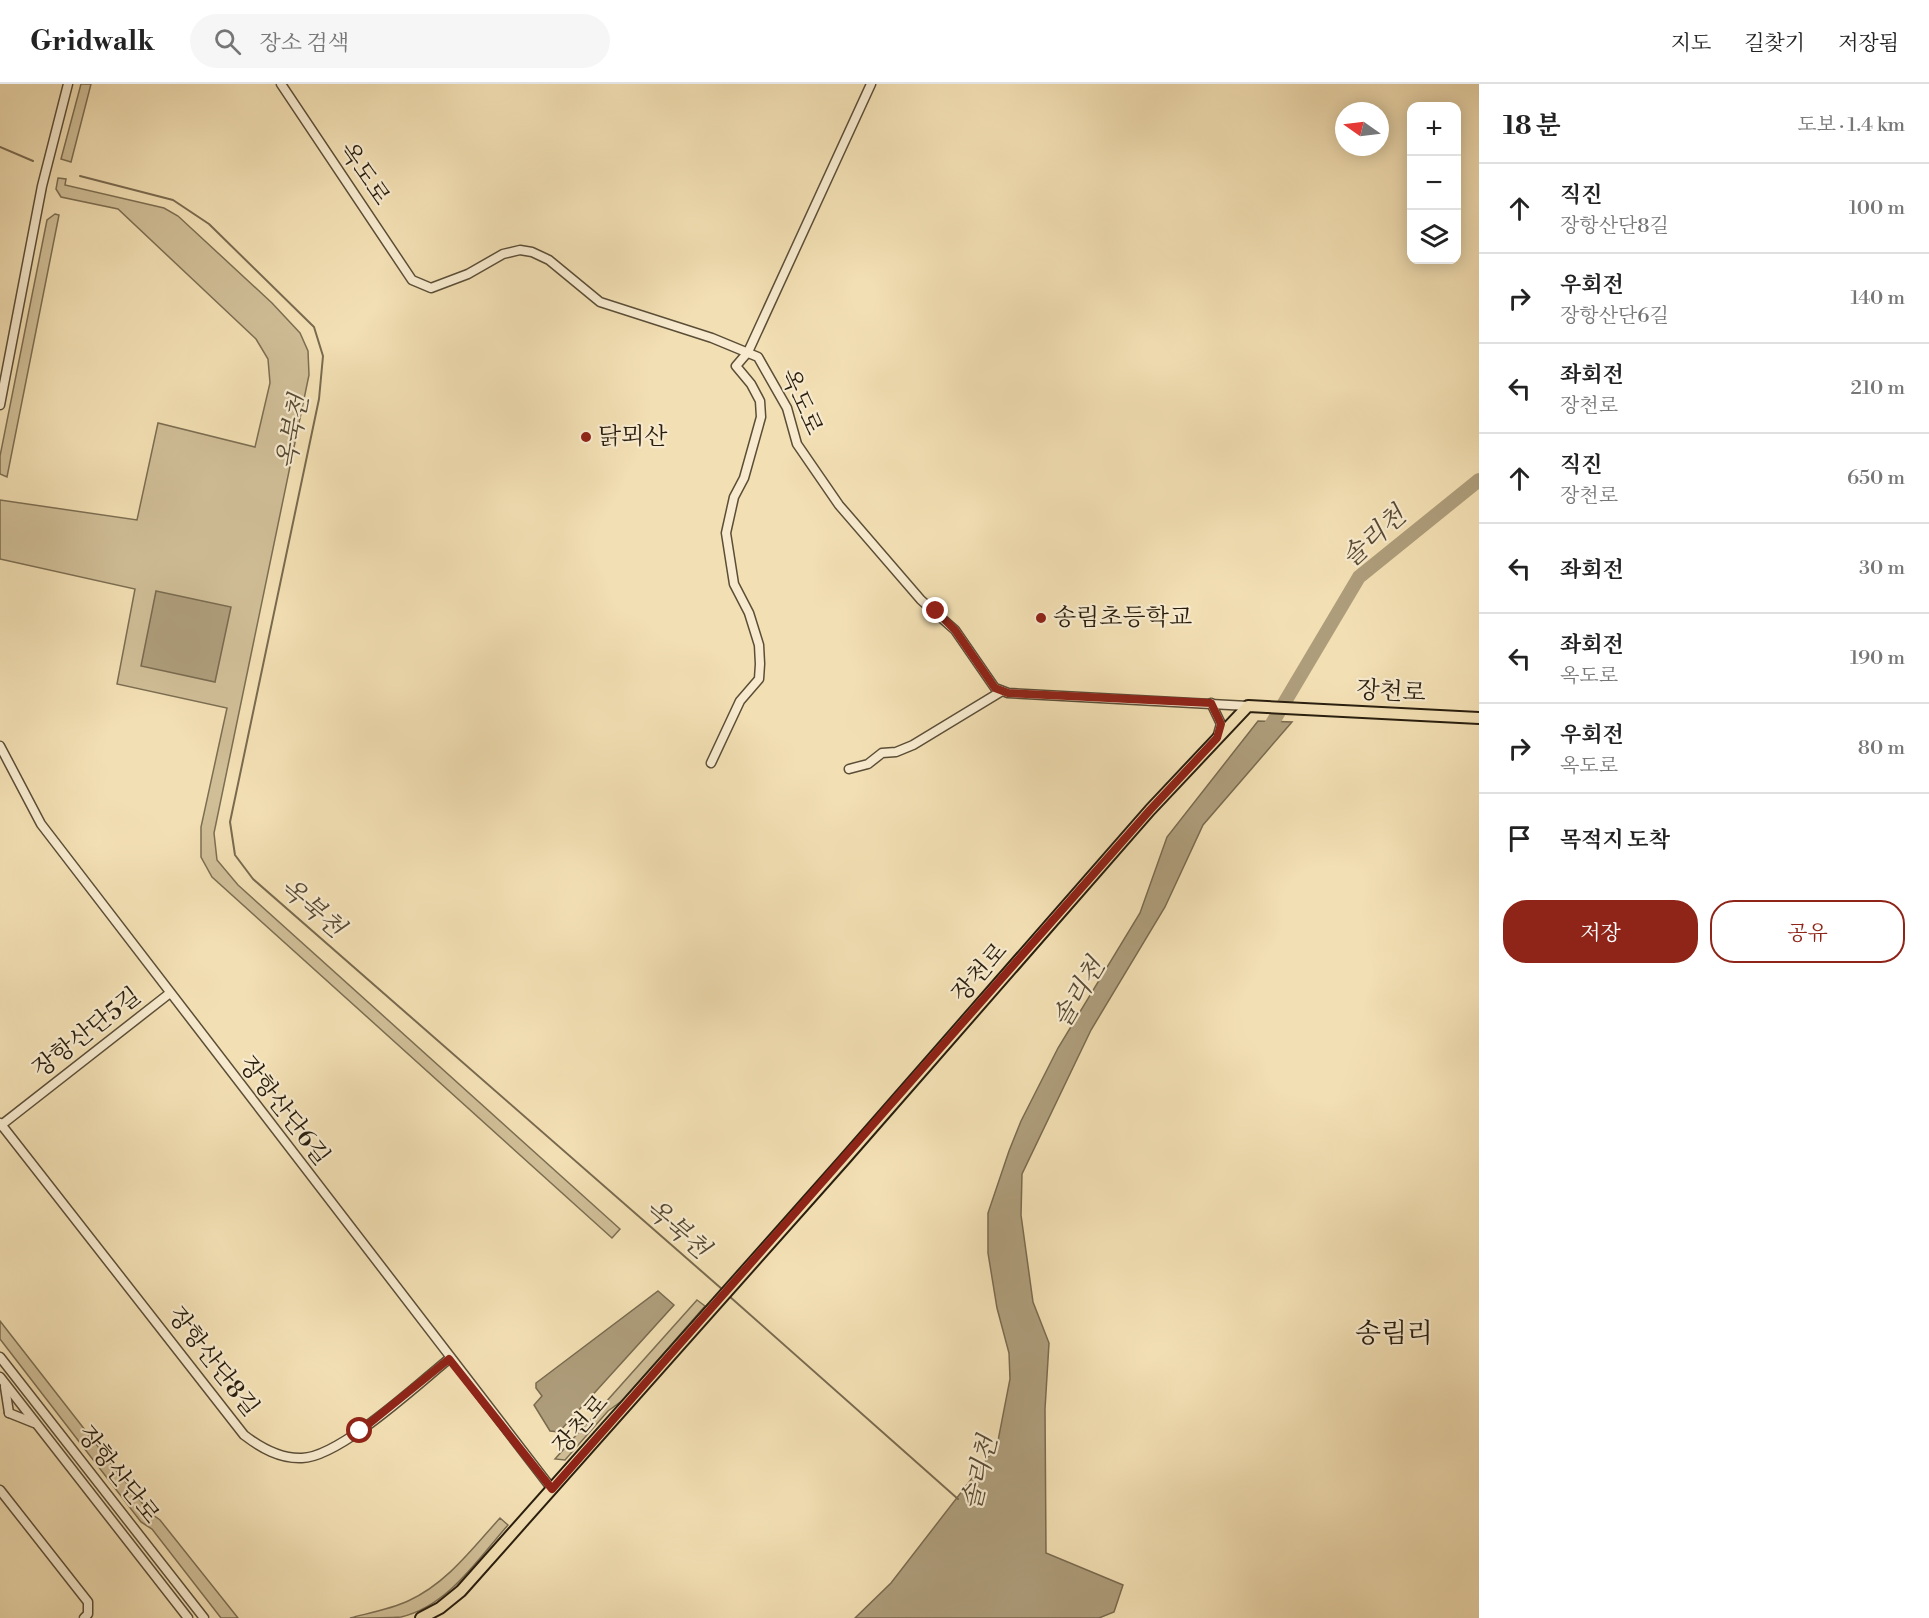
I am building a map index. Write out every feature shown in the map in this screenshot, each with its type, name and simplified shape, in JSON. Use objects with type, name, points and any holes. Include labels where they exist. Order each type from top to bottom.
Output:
[{"type":"main road","name":"장천로","points":[[421,1618],[440,1608],[461,1591],[1150,810],[1248,706],[1479,718]]},
{"type":"street","points":[[0,405],[42,186],[68,84]]},
{"type":"street","name":"옥도로","points":[[281,84],[412,280],[431,288],[468,274],[503,254],[520,250],[532,252],[549,260],[600,302],[758,357],[787,408],[797,444],[839,505],[921,600],[955,630],[984,674],[995,688],[1002,691]]},
{"type":"street","points":[[711,763],[740,701],[759,679],[759,645],[748,613],[734,584],[726,533],[734,497],[744,478],[761,417],[760,401],[736,366],[748,352],[871,84]]},
{"type":"street","points":[[849,769],[868,764],[882,753],[914,745],[1002,691],[1248,706]]},
{"type":"street","points":[[1211,703],[1221,724],[1217,738]]},
{"type":"street","name":"장항산단6길","points":[[0,746],[41,824],[449,1359],[552,1489]]},
{"type":"street","name":"장항산단5길","points":[[1,1124],[170,993]]},
{"type":"street","name":"장항산단8길","points":[[1,1124],[244,1435],[262,1449],[281,1456],[303,1459],[324,1453],[360,1431],[449,1359]]},
{"type":"street","name":"장항산단로","points":[[0,1357],[204,1618]]},
{"type":"street","points":[[2,1379],[9,1413]]},
{"type":"street","name":"장항산단로","points":[[2,1379],[188,1618]]},
{"type":"street","points":[[0,1420],[9,1413]]},
{"type":"street","points":[[9,1413],[37,1425]]},
{"type":"street","points":[[0,1490],[88,1602],[88,1614],[84,1618]]},
{"type":"shaded area","points":[[81,84],[91,84],[71,162],[61,159]]},
{"type":"shaded area","points":[[58,178],[66,179],[65,185],[164,208],[178,216],[272,303],[300,333],[308,351],[309,375],[214,833],[217,860],[238,885],[620,1229],[612,1238],[212,877],[201,857],[201,827],[227,708],[117,684],[135,589],[0,559],[0,500],[137,520],[158,423],[255,447],[270,383],[268,359],[256,339],[118,209],[61,197],[56,189]]},
{"type":"shaded area","points":[[55,214],[59,215],[7,477],[0,474],[0,456],[47,220]]},
{"type":"shaded area","points":[[697,1300],[705,1306],[623,1400],[608,1411],[565,1460],[555,1459]]},
{"type":"shaded area","points":[[0,1321],[149,1512],[160,1520],[238,1618],[221,1618],[152,1529],[141,1522],[0,1339]]},
{"type":"shaded area","points":[[500,1518],[508,1525],[461,1580],[433,1603],[401,1617],[350,1618],[394,1606],[422,1594],[458,1565]]},
{"type":"water","points":[[156,591],[231,607],[215,682],[141,666]]},
{"type":"water","points":[[1258,721],[1292,722],[1203,825],[1165,907],[1091,1030],[1022,1174],[1021,1215],[1033,1302],[1049,1343],[1045,1409],[1046,1553],[1123,1585],[1114,1612],[1099,1618],[855,1618],[891,1583],[997,1446],[1010,1379],[1009,1353],[997,1308],[988,1253],[988,1213],[1009,1151],[1021,1121],[1058,1048],[1140,913],[1167,837]]},
{"type":"water","points":[[658,1291],[674,1305],[559,1432],[550,1431],[534,1405],[542,1396],[536,1388],[536,1383]]},
{"type":"waterway","points":[[0,147],[33,161]]},
{"type":"waterway","name":"옥북천","points":[[80,176],[173,200],[209,224],[314,327],[323,356],[319,399],[230,822],[235,855],[253,879],[723,1290]]},
{"type":"waterway","name":"솔리천","points":[[1264,737],[1359,577],[1479,480]]},
{"type":"waterway","name":"옥북천","points":[[729,1296],[958,1499]]},
{"type":"place","name":"닭뫼산","points":[[586,437]]},
{"type":"place","name":"송림초등학교","points":[[1041,618]]},
{"type":"district","name":"송림리","points":[[1394,1334]]},
{"type":"route","points":[[360,1431],[449,1359],[552,1489],[1150,810],[1217,738],[1221,724],[1211,703],[1008,693],[995,688],[955,630],[936,611]]}]
